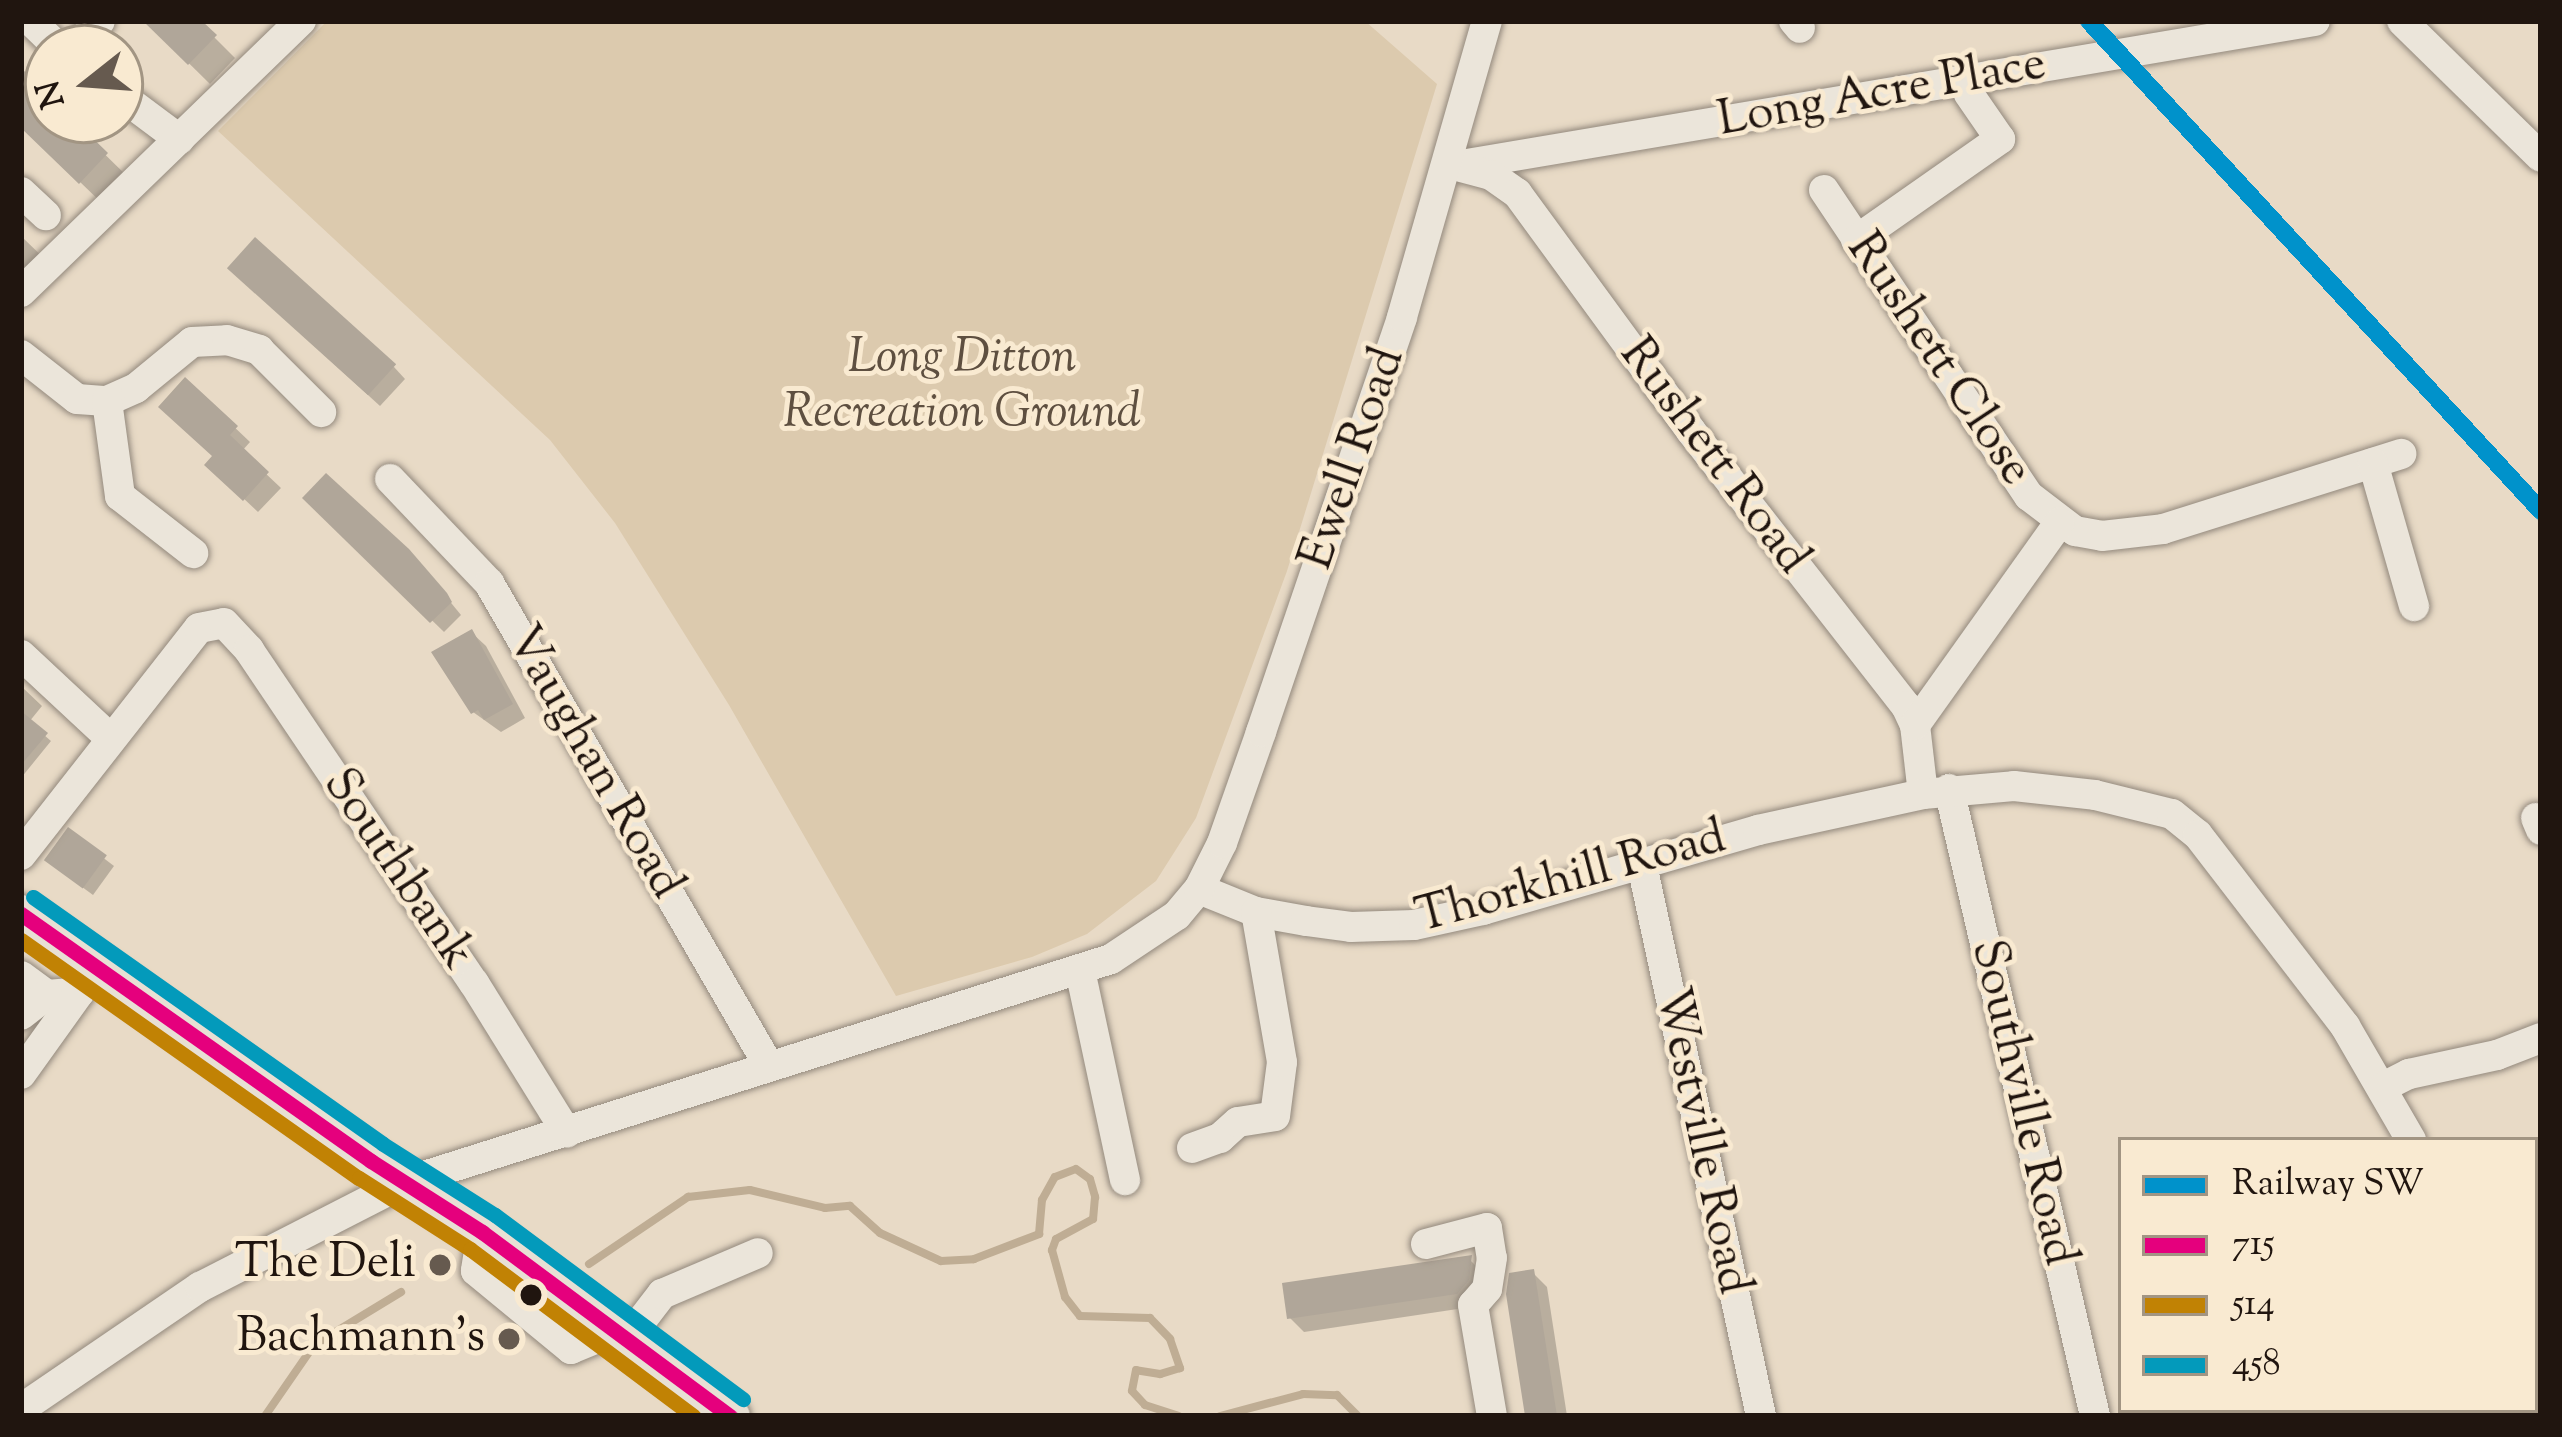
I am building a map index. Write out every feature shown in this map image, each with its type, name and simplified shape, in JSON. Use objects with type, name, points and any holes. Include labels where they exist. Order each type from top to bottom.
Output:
[{"type":"main road","points":[[21,914],[44,995],[405,1182],[482,1232],[714,1412]]},
{"type":"street","points":[[21,292],[301,21]]},
{"type":"street","name":"Ewell Road","points":[[1199,889],[1222,843],[1269,710],[1449,167],[1487,21]]},
{"type":"street","name":"Long Acre Place","points":[[1449,167],[2314,21]]},
{"type":"street","points":[[2402,21],[2541,157]]},
{"type":"street","points":[[1856,240],[2000,139],[1969,94]]},
{"type":"street","points":[[144,113],[179,140]]},
{"type":"street","name":"Rushett Road","points":[[1449,167],[1471,167],[1517,193],[1690,431],[1906,706],[1936,791]]},
{"type":"street","name":"Rushett Close","points":[[1824,190],[2029,496],[2060,522],[2102,536],[2163,530],[2387,459],[2414,606]]},
{"type":"street","points":[[21,192],[46,215]]},
{"type":"street","points":[[21,355],[77,399],[107,401],[136,388],[192,342],[227,340],[259,350],[322,412]]},
{"type":"street","points":[[107,401],[120,496],[193,553]]},
{"type":"street","name":"Vaughan Road","points":[[390,479],[489,583],[769,1066]]},
{"type":"street","name":"Rushett Close","points":[[1915,725],[2060,522]]},
{"type":"street","name":"Southbank","points":[[111,739],[199,628],[212,622],[231,628],[474,983],[567,1133]]},
{"type":"street","points":[[21,656],[111,739],[21,856]]},
{"type":"street","name":"Thorkhill Road","points":[[1199,889],[1256,912],[1351,927],[1414,925],[1758,830],[1936,791],[2051,788],[2172,814],[2198,835],[2292,952],[2383,1088],[2409,1137]]},
{"type":"street","name":"Southville Road","points":[[1936,791],[2095,1416]]},
{"type":"street","name":"Westville Road","points":[[1642,865],[1761,1416]]},
{"type":"street","points":[[21,1409],[200,1287],[405,1182],[1111,959],[1166,926],[1199,889]]},
{"type":"street","points":[[1192,1148],[1220,1138],[1238,1122],[1275,1116],[1282,1062],[1256,912]]},
{"type":"street","points":[[21,960],[44,995],[21,1074]]},
{"type":"street","points":[[1080,970],[1125,1180]]},
{"type":"street","points":[[2383,1088],[2409,1074],[2498,1054],[2541,1037]]},
{"type":"street","points":[[1426,1244],[1487,1228],[1492,1258],[1486,1289],[1473,1305],[1492,1416]]},
{"type":"street","points":[[618,1337],[662,1294],[758,1252]]},
{"type":"green space","name":"Long Ditton Recreation Ground","points":[[327,21],[1365,21],[1437,84],[1287,571],[1196,818],[1156,881],[1087,934],[1032,957],[896,996],[729,705],[615,523],[550,440],[218,131]]},
{"type":"building","points":[[143,21],[202,21],[217,35],[188,65]]},
{"type":"building","points":[[21,68],[24,131],[21,128]]},
{"type":"building","points":[[38,144],[99,144],[108,153],[79,184]]},
{"type":"building","points":[[255,237],[396,364],[368,395],[227,268]]},
{"type":"building","points":[[185,377],[238,426],[230,435],[269,472],[243,501],[204,465],[212,456],[158,407]]},
{"type":"building","points":[[326,473],[409,549],[447,593],[452,602],[430,623],[302,498]]},
{"type":"building","points":[[472,629],[513,704],[484,720],[478,710],[471,714],[431,652]]},
{"type":"building","points":[[21,711],[48,733],[21,765]]},
{"type":"building","points":[[68,827],[107,855],[83,888],[44,860]]},
{"type":"building","points":[[1472,1255],[1469,1280],[1457,1294],[1287,1319],[1282,1283]]},
{"type":"building","points":[[1534,1269],[1557,1416],[1525,1416],[1506,1294],[1509,1273]]},
{"type":"waterway","points":[[589,1264],[688,1197],[750,1190],[825,1208],[850,1206],[880,1233],[941,1261],[974,1259],[1039,1234],[1042,1200],[1055,1177],[1076,1169],[1090,1179],[1095,1197],[1093,1219],[1056,1239],[1052,1250],[1065,1297],[1080,1316],[1150,1318],[1170,1339],[1180,1368],[1160,1374],[1136,1370],[1132,1391],[1145,1405],[1178,1416]]},
{"type":"waterway","points":[[265,1416],[314,1345],[401,1292]]},
{"type":"waterway","points":[[1220,1416],[1303,1394],[1337,1395],[1358,1416]]},
{"type":"rail line","name":"SW","points":[[2089,21],[2541,511]]},
{"type":"transit line","name":"458","points":[[33,897],[383,1144],[495,1215],[743,1399]]},
{"type":"transit line","name":"715","points":[[21,914],[371,1161],[482,1232],[730,1416]]},
{"type":"transit line","name":"514","points":[[21,940],[359,1178],[470,1249],[693,1416]]},
{"type":"place","name":"The Deli","points":[[440,1265]]},
{"type":"place","name":"Bachmann's","points":[[509,1339]]}]
